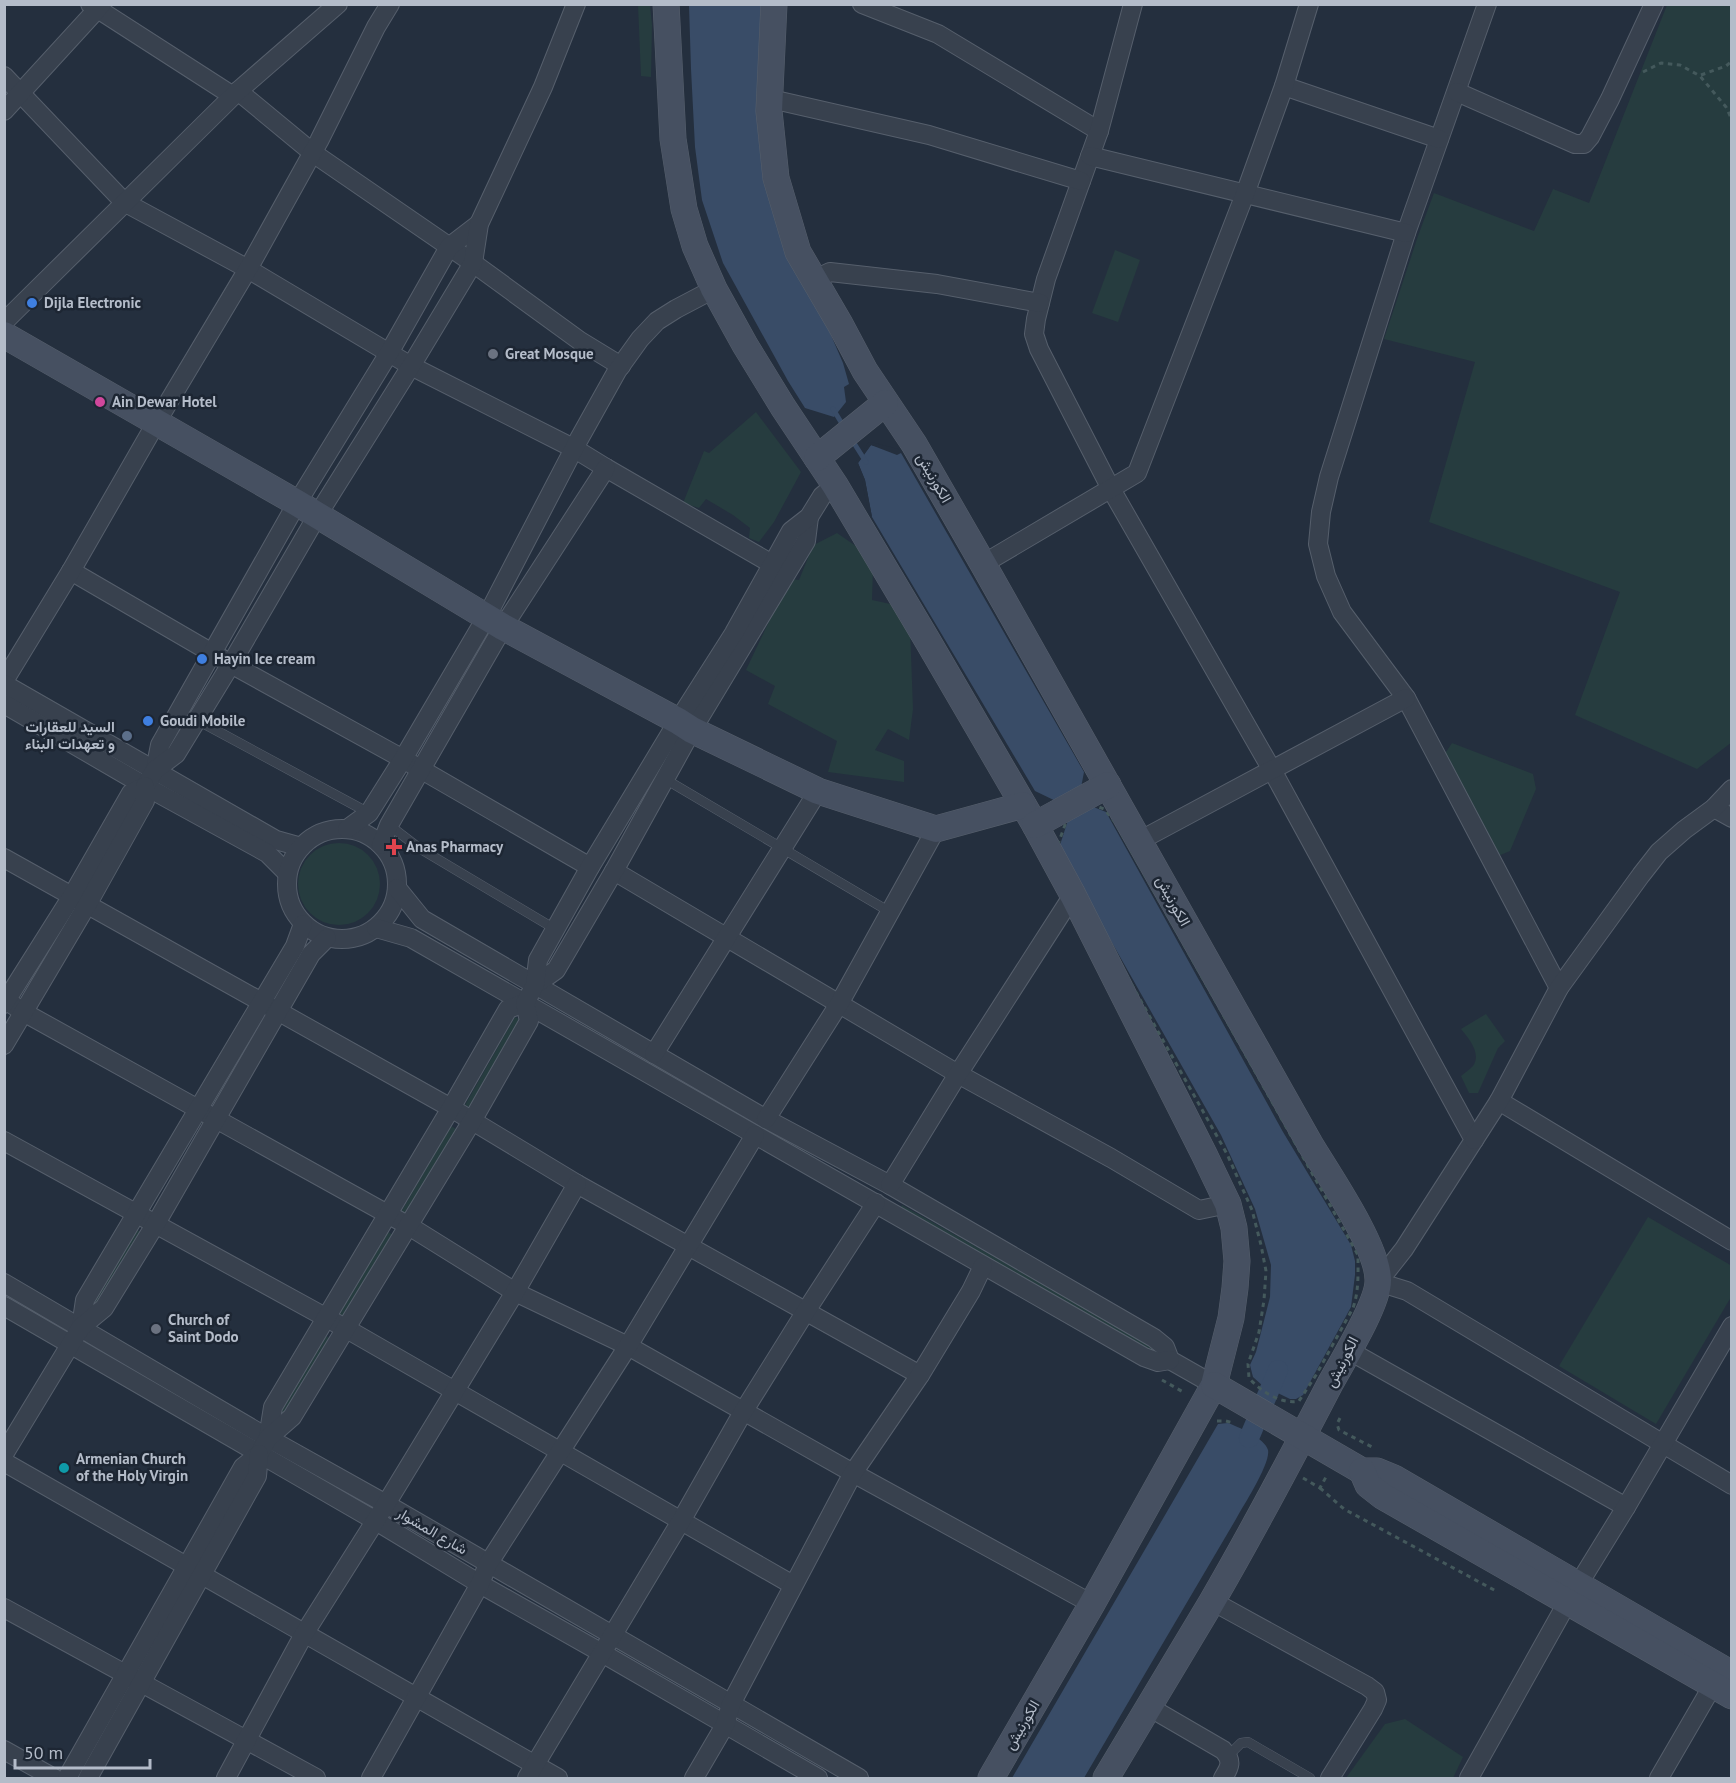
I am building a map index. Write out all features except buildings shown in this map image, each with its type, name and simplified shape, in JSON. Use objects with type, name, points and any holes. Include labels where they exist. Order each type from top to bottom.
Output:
[{"type":"main road","name":"الكورنيش","points":[[666,4],[673,139],[682,198],[695,246],[714,289],[745,345],[822,454],[835,485],[1035,816],[1228,1204],[1234,1228],[1237,1261],[1224,1391],[1092,1604],[991,1779]]},
{"type":"main road","name":"الكورنيش","points":[[774,4],[769,111],[776,178],[798,252],[865,371],[878,408],[914,444],[983,564],[1103,795],[1139,841],[1357,1223],[1375,1261],[1378,1282],[1374,1300],[1348,1350],[1295,1432],[1212,1601],[1106,1779]]},
{"type":"main road","points":[[4,335],[307,509],[495,621],[685,725],[818,791],[936,829],[1035,816],[1103,795]]},
{"type":"main road","points":[[822,454],[878,408]]},
{"type":"main road","points":[[1224,1391],[1362,1471],[1386,1473],[1573,1594],[1725,1685]]},
{"type":"street","points":[[4,322],[236,94],[339,4]]},
{"type":"street","points":[[287,873],[267,853],[4,682],[248,269],[313,153],[376,27],[390,4]]},
{"type":"street","points":[[150,778],[160,745],[213,653],[307,509],[411,366],[473,263],[479,224],[543,87],[576,4]]},
{"type":"street","points":[[862,4],[938,34],[1098,130]]},
{"type":"street","points":[[1133,4],[1090,156],[1046,279],[1034,334],[1038,349],[1111,489],[1272,770],[1474,1140]]},
{"type":"street","points":[[983,564],[1137,472],[1245,194],[1284,86],[1309,4]]},
{"type":"street","points":[[1487,4],[1406,233],[1329,477],[1317,544],[1326,576],[1342,612],[1406,698],[1559,988]]},
{"type":"street","points":[[1457,92],[1575,144],[1584,144],[1610,99],[1653,4]]},
{"type":"street","points":[[4,111],[96,6],[236,94],[313,153],[473,263],[580,341],[621,366]]},
{"type":"street","points":[[4,76],[124,202],[248,269],[411,366],[575,449],[772,564]]},
{"type":"street","points":[[1284,86],[1440,140]]},
{"type":"street","points":[[771,99],[929,135],[1081,181]]},
{"type":"street","points":[[1090,156],[1406,233]]},
{"type":"street","points":[[4,1045],[25,1013],[131,793],[176,754],[197,720],[231,664],[307,509],[389,353],[449,248],[479,224]]},
{"type":"street","points":[[813,280],[830,272],[937,284],[1040,303]]},
{"type":"street","points":[[381,845],[389,825],[495,621],[579,439],[621,366],[640,339],[657,321],[714,289]]},
{"type":"street","points":[[347,829],[369,813],[495,621],[606,468]]},
{"type":"street","points":[[67,1779],[133,1679],[194,1571],[257,1476],[273,1407],[452,1108],[508,1009],[525,1003],[535,985],[538,960],[590,867],[806,541],[810,517],[822,496],[835,485]]},
{"type":"street","points":[[535,985],[556,970],[614,872],[665,779],[685,725],[772,564],[791,531],[810,517]]},
{"type":"street","points":[[71,571],[590,867]]},
{"type":"street","points":[[1139,841],[1406,698]]},
{"type":"street","points":[[4,704],[276,840],[301,847]]},
{"type":"street","points":[[1731,789],[1714,808],[1659,852],[1559,988],[1499,1101],[1404,1249],[1378,1282],[1407,1291],[1731,1485]]},
{"type":"street","points":[[654,1054],[818,791]]},
{"type":"street","points":[[1714,808],[1731,818]]},
{"type":"street","points":[[347,829],[368,836],[381,845],[394,867],[397,888],[394,903],[387,917],[376,928],[362,936],[344,940],[327,938],[314,933],[303,924],[292,909],[286,892],[287,873],[292,859],[301,847],[322,832],[347,829]]},
{"type":"street","points":[[766,1119],[839,1004],[936,829]]},
{"type":"street","points":[[4,858],[261,1000],[452,1108],[578,1184],[920,1374]]},
{"type":"street","points":[[614,872],[958,1074],[1111,1158],[1199,1210],[1228,1204]]},
{"type":"street","points":[[397,888],[422,920],[766,1119],[890,1185],[1154,1338],[1165,1347],[1170,1360],[1224,1391]]},
{"type":"street","points":[[890,1185],[1073,895]]},
{"type":"street","points":[[80,901],[5,1001],[388,1214],[515,1292],[628,1346],[1092,1604]]},
{"type":"street","points":[[81,1327],[85,1300],[295,946],[303,924]]},
{"type":"street","points":[[376,928],[411,938],[1144,1358],[1158,1362],[1170,1360]]},
{"type":"street","points":[[4,1454],[81,1327],[104,1308],[155,1225],[311,954],[327,938]]},
{"type":"street","points":[[264,1446],[292,1417],[472,1121],[529,1021],[525,1003]]},
{"type":"street","points":[[1499,1101],[1731,1241]]},
{"type":"street","points":[[371,1779],[480,1584],[488,1564],[628,1346],[755,1135]]},
{"type":"street","points":[[4,1141],[345,1328],[793,1585]]},
{"type":"street","points":[[226,1779],[304,1634],[376,1521],[578,1184]]},
{"type":"street","points":[[531,1772],[681,1521],[743,1412],[876,1203]]},
{"type":"street","points":[[694,1779],[725,1725],[731,1704],[853,1473],[920,1374],[971,1291],[983,1266]]},
{"type":"street","name":"شارع المشوار","points":[[4,1283],[81,1327],[376,1521],[480,1584],[818,1779]]},
{"type":"street","name":"شارع المشوار","points":[[4,1306],[264,1446],[386,1504],[859,1779]]},
{"type":"street","points":[[1469,1779],[1573,1594],[1731,1326]]},
{"type":"street","points":[[1348,1350],[1626,1507]]},
{"type":"street","points":[[4,1462],[417,1698],[531,1772],[558,1779]]},
{"type":"street","points":[[1212,1601],[1375,1692],[1377,1700],[1330,1779]]},
{"type":"street","points":[[4,1608],[316,1779]]},
{"type":"street","points":[[88,1779],[133,1679]]},
{"type":"street","points":[[1659,1779],[1725,1685]]},
{"type":"street","points":[[1149,1707],[1223,1750],[1230,1762],[1223,1779]]},
{"type":"street","points":[[4,1750],[54,1779]]},
{"type":"lane","points":[[197,720],[369,813]]},
{"type":"lane","points":[[665,779],[890,912]]},
{"type":"lane","points":[[389,825],[419,848],[555,928]]},
{"type":"lane","points":[[1228,1756],[1241,1743],[1248,1742],[1311,1779]]},
{"type":"path","points":[[1700,75],[1726,66],[1731,61]]},
{"type":"path","points":[[1635,75],[1661,63],[1680,65],[1700,75],[1726,107],[1731,120]]},
{"type":"path","points":[[1103,795],[1115,822],[1358,1255],[1358,1281],[1353,1308],[1299,1401]]},
{"type":"path","points":[[1340,1418],[1337,1424],[1339,1430],[1381,1452]]},
{"type":"path","points":[[1221,1420],[1242,1426]]},
{"type":"path","points":[[1320,1488],[1327,1475]]},
{"type":"path","points":[[1302,1478],[1320,1488],[1344,1509],[1496,1591]]},
{"type":"green space","points":[[638,5],[650,5],[651,77],[641,76]]},
{"type":"green space","points":[[1667,5],[1732,5],[1732,742],[1697,769],[1575,715],[1620,592],[1429,522],[1475,362],[1384,339],[1434,193],[1534,231],[1553,189],[1589,203]]},
{"type":"green space","points":[[1115,250],[1140,260],[1118,322],[1092,313]]},
{"type":"green space","points":[[756,412],[801,472],[774,522],[759,542],[749,538],[750,528],[706,499],[699,508],[683,503],[704,451],[709,453]]},
{"type":"green space","points":[[837,533],[866,553],[873,568],[872,600],[895,605],[910,627],[913,709],[909,740],[888,729],[875,750],[904,761],[904,782],[828,772],[837,741],[768,704],[775,686],[746,670],[783,592],[791,579],[799,580],[810,553],[808,548]]},
{"type":"green space","points":[[1452,743],[1533,774],[1536,789],[1510,851],[1498,856],[1444,755]]},
{"type":"green space","points":[[339,843],[355,846],[368,855],[377,868],[380,884],[377,900],[368,913],[355,922],[339,925],[323,922],[310,913],[301,900],[298,884],[301,868],[310,855],[323,846]]},
{"type":"green space","points":[[1486,1014],[1505,1041],[1498,1048],[1478,1093],[1469,1093],[1461,1076],[1473,1066],[1476,1056],[1473,1046],[1461,1029]]},
{"type":"green space","points":[[515,1017],[521,1020],[472,1109],[465,1105]]},
{"type":"green space","points":[[451,1126],[458,1130],[408,1216],[401,1212]]},
{"type":"green space","points":[[902,1205],[1156,1348],[1153,1352],[900,1209]]},
{"type":"green space","points":[[1648,1217],[1732,1266],[1731,1297],[1656,1424],[1559,1366]]},
{"type":"green space","points":[[134,1228],[142,1233],[98,1306],[91,1302]]},
{"type":"green space","points":[[388,1232],[395,1236],[345,1320],[338,1316]]},
{"type":"green space","points":[[326,1336],[332,1340],[285,1419],[279,1415]]},
{"type":"green space","points":[[1405,1719],[1463,1757],[1453,1778],[1346,1778],[1385,1724]]},
{"type":"water","points":[[689,5],[762,5],[761,148],[849,384],[844,387],[846,402],[834,417],[805,408],[723,263],[702,200],[695,147]]},
{"type":"water","points":[[871,445],[901,453],[1084,772],[1080,793],[1062,804],[1035,791],[872,517],[865,480],[858,463]]},
{"type":"water","points":[[1091,806],[1106,812],[1283,1132],[1351,1245],[1355,1261],[1355,1275],[1351,1307],[1303,1395],[1296,1399],[1290,1399],[1263,1386],[1253,1377],[1250,1365],[1256,1352],[1270,1297],[1271,1265],[1255,1209],[1221,1135],[1068,865],[1060,845],[1069,817]]},
{"type":"water","points":[[1228,1423],[1251,1434],[1266,1446],[1268,1456],[1261,1474],[1084,1778],[1012,1778],[1218,1424]]},
{"type":"pier","points":[[871,442],[898,449],[901,453],[897,455],[871,445],[858,463],[865,480],[872,517],[868,511],[862,481],[855,463]]},
{"type":"waterway","points":[[833,409],[844,427]]},
{"type":"waterway","points":[[852,440],[866,462]]},
{"type":"waterway","points":[[1249,1438],[1278,1370]]},
{"type":"place","name":"Dijla Electronic","points":[[32,303]]},
{"type":"place","name":"Great Mosque","points":[[493,354]]},
{"type":"place","name":"Ain Dewar Hotel","points":[[100,402]]},
{"type":"place","name":"Hayin Ice cream","points":[[202,659]]},
{"type":"place","name":"Goudi Mobile","points":[[148,721]]},
{"type":"place","name":"السيد للعقارات و تعهدات البناء","points":[[127,736]]},
{"type":"place","name":"Anas Pharmacy","points":[[394,847]]},
{"type":"place","name":"Church of Saint Dodo","points":[[156,1329]]},
{"type":"place","name":"Armenian Church of the Holy Virgin","points":[[64,1468]]}]
